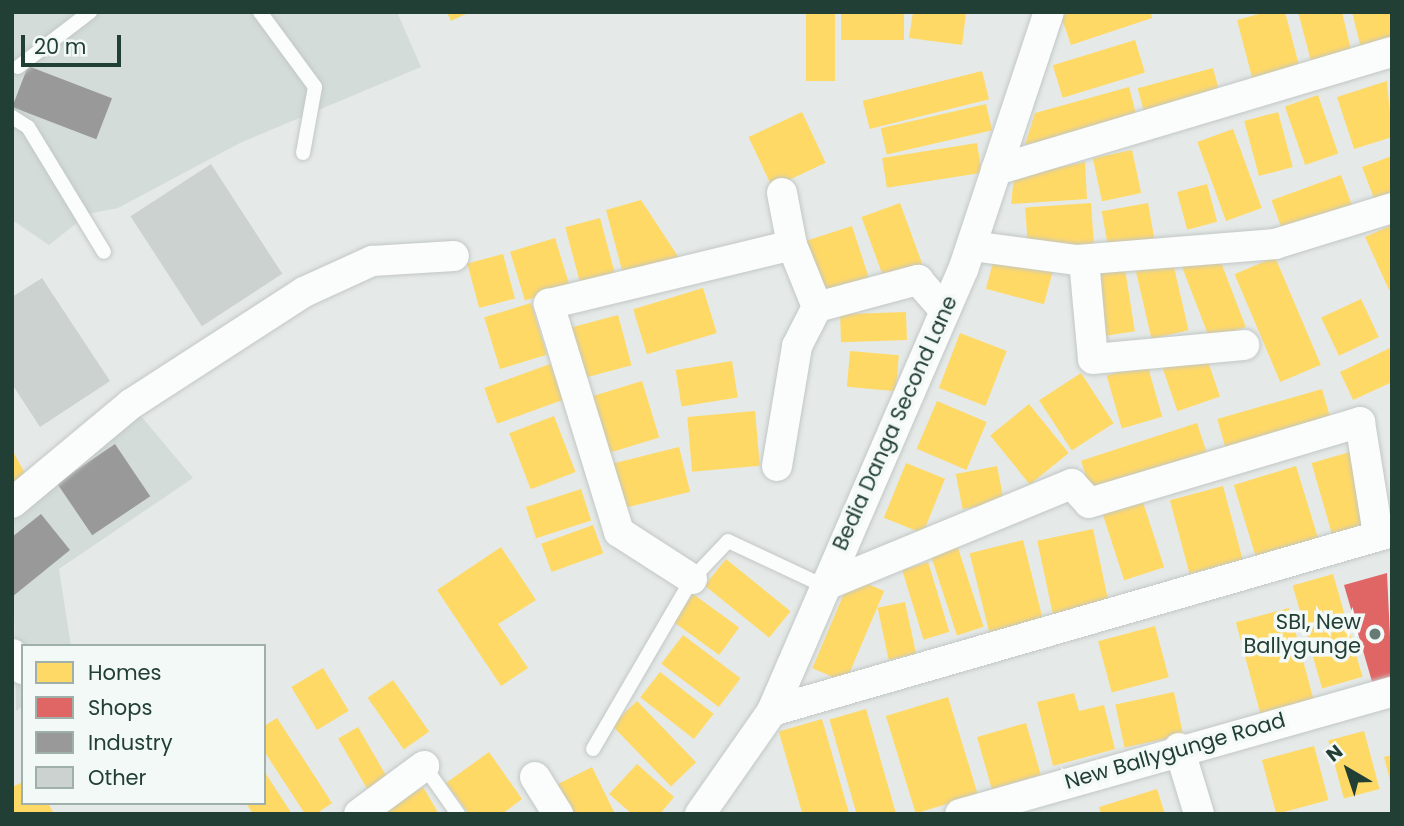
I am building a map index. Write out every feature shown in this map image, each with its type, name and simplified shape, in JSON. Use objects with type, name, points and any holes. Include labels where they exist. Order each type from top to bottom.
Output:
[{"type":"street","name":"Bedia Danga Second Lane","points":[[700,814],[772,711],[972,246],[1049,12]]},
{"type":"street","points":[[996,170],[1392,52]]},
{"type":"street","points":[[782,193],[792,245],[817,307]]},
{"type":"street","points":[[972,246],[1084,260],[1275,244],[1392,208]]},
{"type":"street","points":[[692,579],[619,532],[548,304],[792,245]]},
{"type":"street","points":[[12,503],[131,404],[304,292],[372,261],[454,256]]},
{"type":"street","points":[[1084,260],[1093,359],[1244,345]]},
{"type":"street","points":[[777,466],[797,346],[817,307],[918,280],[945,311]]},
{"type":"street","points":[[772,711],[1385,534],[1360,422],[1089,503],[1072,484],[824,586]]},
{"type":"street","name":"New Ballygunge Road","points":[[960,814],[1179,748],[1392,692]]},
{"type":"street","points":[[1179,748],[1199,814]]},
{"type":"street","points":[[359,814],[424,766]]},
{"type":"street","points":[[535,777],[558,814]]},
{"type":"lane","points":[[18,67],[90,12]]},
{"type":"lane","points":[[260,12],[315,87],[303,153]]},
{"type":"lane","points":[[12,117],[29,127],[104,252]]},
{"type":"lane","points":[[593,749],[692,579],[728,541],[824,586]]},
{"type":"lane","points":[[424,766],[458,814]]},
{"type":"shaded area","points":[[12,12],[397,12],[421,67],[240,143],[118,208],[88,214],[49,245],[12,220]]},
{"type":"shaded area","points":[[131,404],[193,478],[59,569],[71,644],[21,644],[21,707],[16,711],[12,509]]},
{"type":"building: Homes","points":[[447,12],[470,12],[451,21]]},
{"type":"building: Homes","points":[[806,12],[835,12],[835,81],[806,81]]},
{"type":"building: Homes","points":[[841,12],[904,12],[904,40],[841,40]]},
{"type":"building: Homes","points":[[913,12],[966,13],[962,45],[909,38]]},
{"type":"building: Homes","points":[[1073,12],[1151,12],[1152,18],[1071,45],[1061,16]]},
{"type":"building: Homes","points":[[1266,12],[1285,12],[1300,69],[1253,81],[1237,20]]},
{"type":"building: Homes","points":[[1298,12],[1342,12],[1351,50],[1311,61]]},
{"type":"building: Homes","points":[[1352,12],[1392,12],[1392,45],[1362,52]]},
{"type":"building: Homes","points":[[1135,40],[1145,73],[1063,98],[1053,65]]},
{"type":"building: Homes","points":[[1213,68],[1222,101],[1146,121],[1138,88]]},
{"type":"building: Homes","points":[[982,71],[989,99],[870,129],[863,101]]},
{"type":"building: Homes","points":[[1387,81],[1392,137],[1354,149],[1337,97]]},
{"type":"building: Homes","points":[[1129,87],[1137,118],[1025,145],[1035,113]]},
{"type":"building: Homes","points":[[1318,95],[1338,154],[1305,165],[1285,106]]},
{"type":"building: Homes","points":[[986,104],[992,130],[887,155],[881,128]]},
{"type":"building: Homes","points":[[802,112],[826,163],[772,188],[749,137]]},
{"type":"building: Homes","points":[[1278,112],[1293,167],[1259,176],[1244,121]]},
{"type":"building: Homes","points":[[1233,129],[1262,208],[1226,221],[1197,142]]},
{"type":"building: Homes","points":[[977,143],[982,173],[887,188],[882,158]]},
{"type":"building: Homes","points":[[1132,150],[1141,193],[1102,201],[1093,158]]},
{"type":"building: Homes","points":[[1392,156],[1392,194],[1375,201],[1362,167]]},
{"type":"building: Homes","points":[[1085,162],[1087,199],[1011,204],[1014,177]]},
{"type":"building: Homes","points":[[1341,175],[1354,210],[1284,235],[1271,200]]},
{"type":"building: Homes","points":[[1207,184],[1217,222],[1187,230],[1177,192]]},
{"type":"building: Homes","points":[[641,200],[681,261],[622,270],[606,210]]},
{"type":"building: Homes","points":[[900,203],[923,265],[884,279],[861,217]]},
{"type":"building: Homes","points":[[1091,203],[1094,244],[1028,249],[1025,208]]},
{"type":"building: Homes","points":[[1148,203],[1154,238],[1108,247],[1102,211]]},
{"type":"building: Homes","points":[[600,218],[616,277],[581,286],[565,227]]},
{"type":"building: Homes","points":[[1392,225],[1392,289],[1389,290],[1365,237]]},
{"type":"building: Homes","points":[[852,226],[870,280],[824,295],[806,241]]},
{"type":"building: Homes","points":[[555,238],[570,287],[525,301],[510,252]]},
{"type":"building: Homes","points":[[1217,252],[1246,327],[1210,340],[1182,266]]},
{"type":"building: Homes","points":[[503,254],[515,298],[479,308],[467,264]]},
{"type":"building: Homes","points":[[995,255],[1053,271],[1044,304],[986,289]]},
{"type":"building: Homes","points":[[1275,257],[1321,365],[1280,382],[1234,274]]},
{"type":"building: Homes","points":[[1173,263],[1189,330],[1151,339],[1136,272]]},
{"type":"building: Homes","points":[[1125,269],[1135,331],[1099,337],[1089,275]]},
{"type":"building: Homes","points":[[703,288],[717,333],[647,354],[633,309]]},
{"type":"building: Homes","points":[[1361,299],[1379,337],[1339,356],[1321,318]]},
{"type":"building: Homes","points":[[531,303],[547,355],[500,369],[484,317]]},
{"type":"building: Homes","points":[[906,312],[907,340],[841,342],[840,314]]},
{"type":"building: Homes","points":[[618,315],[631,365],[578,379],[565,329]]},
{"type":"building: Homes","points":[[960,333],[1007,351],[986,406],[939,388]]},
{"type":"building: Homes","points":[[1390,348],[1392,382],[1353,400],[1340,372]]},
{"type":"building: Homes","points":[[850,351],[899,355],[896,391],[847,387]]},
{"type":"building: Homes","points":[[1205,353],[1220,396],[1177,411],[1162,368]]},
{"type":"building: Homes","points":[[732,361],[738,398],[681,406],[676,370]]},
{"type":"building: Homes","points":[[550,364],[563,400],[497,424],[484,388]]},
{"type":"building: Homes","points":[[1147,364],[1162,417],[1122,428],[1107,376]]},
{"type":"building: Homes","points":[[1081,373],[1114,423],[1072,451],[1039,400]]},
{"type":"building: Homes","points":[[642,381],[659,437],[603,455],[586,398]]},
{"type":"building: Homes","points":[[1322,389],[1333,427],[1228,457],[1217,419]]},
{"type":"building: Homes","points":[[937,401],[987,422],[966,470],[917,449]]},
{"type":"building: Homes","points":[[1029,404],[1069,453],[1030,484],[990,435]]},
{"type":"building: Homes","points":[[755,411],[760,466],[692,472],[687,417]]},
{"type":"building: Homes","points":[[554,416],[576,472],[531,489],[509,433]]},
{"type":"building: Homes","points":[[1197,423],[1209,461],[1093,499],[1081,461]]},
{"type":"building: Homes","points":[[679,447],[690,492],[622,509],[611,464]]},
{"type":"building: Homes","points":[[12,450],[26,475],[12,483]]},
{"type":"building: Homes","points":[[1350,452],[1371,526],[1333,537],[1312,463]]},
{"type":"building: Homes","points":[[906,463],[945,479],[923,533],[884,518]]},
{"type":"building: Homes","points":[[997,466],[1004,501],[963,509],[956,474]]},
{"type":"building: Homes","points":[[1296,466],[1319,541],[1257,560],[1234,485]]},
{"type":"building: Homes","points":[[1223,486],[1243,559],[1190,574],[1170,500]]},
{"type":"building: Homes","points":[[581,489],[591,520],[536,538],[526,507]]},
{"type":"building: Homes","points":[[1140,493],[1164,567],[1124,580],[1100,506]]},
{"type":"building: Homes","points":[[593,525],[603,553],[552,572],[541,544]]},
{"type":"building: Homes","points":[[1093,529],[1109,602],[1053,614],[1037,541]]},
{"type":"building: Homes","points":[[1023,540],[1043,619],[989,632],[970,553]]},
{"type":"building: Homes","points":[[957,545],[984,627],[957,635],[930,554]]},
{"type":"building: Homes","points":[[501,547],[536,600],[498,624],[528,668],[501,686],[437,590]]},
{"type":"building: Homes","points":[[726,559],[791,611],[769,638],[705,585]]},
{"type":"building: Homes","points":[[928,562],[949,632],[924,640],[902,570]]},
{"type":"building: Homes","points":[[1333,574],[1362,677],[1322,688],[1293,586]]},
{"type":"building: Homes","points":[[851,577],[884,591],[845,682],[812,668]]},
{"type":"building: Homes","points":[[693,594],[739,628],[719,655],[673,622]]},
{"type":"building: Homes","points":[[905,602],[916,654],[889,660],[878,608]]},
{"type":"building: Homes","points":[[1289,608],[1314,700],[1260,714],[1236,622]]},
{"type":"building: Homes","points":[[1155,626],[1169,677],[1112,692],[1098,641]]},
{"type":"building: Homes","points":[[683,635],[741,678],[719,707],[661,664]]},
{"type":"building: Homes","points":[[323,668],[349,711],[317,730],[291,687]]},
{"type":"building: Homes","points":[[660,672],[714,714],[694,739],[640,697]]},
{"type":"building: Homes","points":[[393,680],[429,732],[404,749],[368,698]]},
{"type":"building: Homes","points":[[1174,692],[1183,735],[1124,748],[1115,704]]},
{"type":"building: Homes","points":[[1074,693],[1079,711],[1104,705],[1115,749],[1053,766],[1037,702]]},
{"type":"building: Homes","points":[[948,697],[978,795],[916,814],[886,716]]},
{"type":"building: Homes","points":[[637,701],[696,762],[671,786],[612,725]]},
{"type":"building: Homes","points":[[866,709],[896,814],[857,814],[829,719]]},
{"type":"building: Homes","points":[[277,718],[332,803],[316,814],[305,814],[266,754],[266,725]]},
{"type":"building: Homes","points":[[822,719],[849,814],[802,814],[779,731]]},
{"type":"building: Homes","points":[[1026,723],[1041,775],[992,789],[977,737]]},
{"type":"building: Homes","points":[[358,727],[387,777],[367,789],[338,738]]},
{"type":"building: Homes","points":[[1364,731],[1380,789],[1344,799],[1328,741]]},
{"type":"building: Homes","points":[[1314,746],[1328,800],[1276,814],[1262,760]]},
{"type":"building: Homes","points":[[489,752],[522,799],[502,814],[469,814],[446,783]]},
{"type":"building: Homes","points":[[1392,755],[1392,784],[1391,784],[1384,757]]},
{"type":"building: Homes","points":[[637,764],[674,797],[660,814],[632,814],[609,794]]},
{"type":"building: Homes","points":[[592,767],[615,814],[573,814],[558,784]]},
{"type":"building: Homes","points":[[266,774],[292,814],[253,814],[247,805],[266,805]]},
{"type":"building: Homes","points":[[21,783],[21,805],[49,805],[53,812],[12,814],[12,787]]},
{"type":"building: Homes","points":[[423,787],[439,814],[380,814]]},
{"type":"building: Homes","points":[[1157,789],[1165,814],[1101,814],[1099,807]]},
{"type":"building: Shops","name":"SBI, New Ballygunge","points":[[1387,573],[1392,680],[1373,685],[1344,585]]},
{"type":"building: Industry","points":[[28,66],[112,98],[96,139],[12,107]]},
{"type":"building: Industry","points":[[115,444],[150,496],[92,535],[57,483]]},
{"type":"building: Industry","points":[[41,514],[70,550],[12,597],[12,537]]},
{"type":"building: Other","points":[[211,164],[282,274],[202,326],[130,216]]},
{"type":"building: Other","points":[[42,278],[110,381],[40,427],[12,384],[12,297]]},
{"type":"place","name":"SBI, New Ballygunge","points":[[1375,634]]}]
